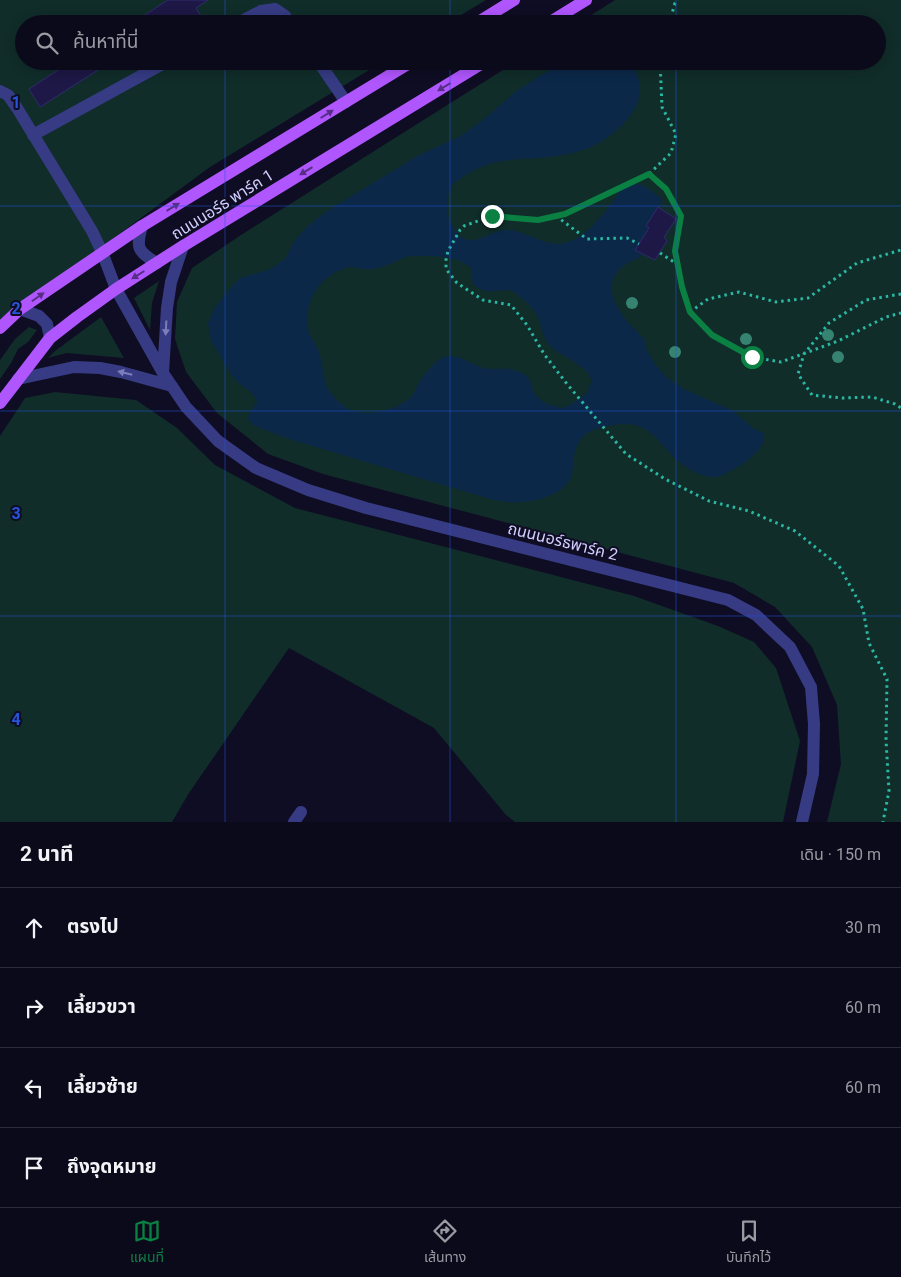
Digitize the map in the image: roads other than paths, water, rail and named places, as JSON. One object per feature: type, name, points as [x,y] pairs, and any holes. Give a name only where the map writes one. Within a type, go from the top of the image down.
[{"type":"main road","points":[[490,15],[514,0]]},
{"type":"main road","points":[[562,15],[586,0]]},
{"type":"main road","name":"ถนนนอร์ธ พาร์ค 1","points":[[0,328],[20,309],[142,226],[398,70]]},
{"type":"main road","name":"ถนนนอร์ธ พาร์ค 1","points":[[0,403],[50,338],[116,289],[471,70]]},
{"type":"street","points":[[253,15],[261,11],[275,9],[284,15]]},
{"type":"street","points":[[33,135],[152,70]]},
{"type":"street","points":[[324,70],[346,102]]},
{"type":"street","name":"ถนนนอร์ธพาร์ค 2","points":[[0,90],[8,95],[92,231],[116,289],[163,373],[186,406],[218,441],[256,468],[308,490],[366,508],[728,600],[756,616],[790,647],[811,687],[814,724],[813,774],[802,822]]},
{"type":"street","points":[[142,226],[138,239],[141,250],[145,257],[157,263]]},
{"type":"street","points":[[163,373],[167,308],[171,282],[183,246]]},
{"type":"street","points":[[20,309],[39,316],[47,324],[50,338]]},
{"type":"street","points":[[18,379],[74,366],[121,372],[172,386]]},
{"type":"water","points":[[551,70],[635,70],[640,87],[639,99],[629,117],[611,135],[591,147],[555,156],[495,162],[477,169],[456,181],[449,192],[447,205],[448,216],[454,229],[462,238],[468,240],[479,239],[501,230],[506,230],[550,243],[564,243],[571,241],[591,228],[625,187],[639,184],[661,198],[661,204],[646,226],[649,228],[636,250],[643,254],[620,268],[613,278],[611,290],[616,305],[625,319],[644,339],[647,350],[655,364],[666,377],[684,389],[731,410],[753,428],[763,433],[762,445],[758,450],[734,469],[717,477],[698,474],[675,458],[648,431],[636,425],[619,424],[589,432],[580,440],[577,445],[570,479],[559,490],[543,498],[525,502],[507,502],[494,500],[289,439],[253,425],[248,419],[257,401],[249,390],[233,377],[211,341],[208,323],[214,309],[232,286],[240,278],[271,269],[285,259],[295,240],[309,225],[327,211],[419,155],[461,136],[515,92]],"holes":[[[408,256],[449,258],[460,261],[471,268],[473,284],[480,289],[488,291],[510,290],[533,309],[544,336],[551,347],[581,366],[590,375],[590,386],[585,394],[564,408],[555,406],[538,398],[528,377],[519,371],[483,368],[460,357],[446,356],[429,369],[408,400],[392,408],[383,411],[357,412],[350,410],[335,398],[328,389],[318,350],[310,336],[307,322],[311,301],[318,287],[335,272],[346,268],[372,269]]]}]
